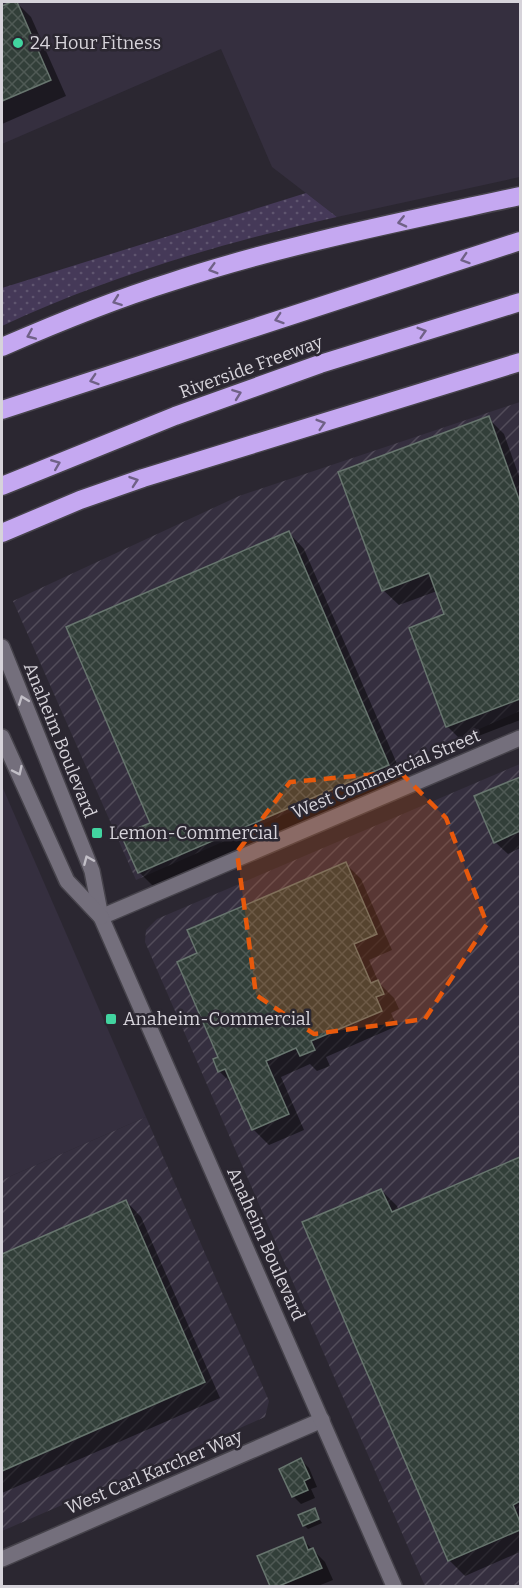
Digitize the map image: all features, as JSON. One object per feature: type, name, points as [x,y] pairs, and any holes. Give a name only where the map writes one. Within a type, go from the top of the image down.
[{"type":"highway","points":[[2,347],[116,301],[215,268],[520,196]]},
{"type":"highway","name":"Riverside Freeway","points":[[2,410],[520,241]]},
{"type":"highway","name":"Riverside Freeway","points":[[2,486],[176,416],[320,364],[520,302]]},
{"type":"highway","points":[[2,532],[80,500],[143,478],[520,362]]},
{"type":"street","name":"Anaheim Boulevard","points":[[2,647],[92,871],[101,917],[394,1587]]},
{"type":"street","name":"Anaheim Boulevard","points":[[2,737],[67,881],[101,917]]},
{"type":"street","name":"West Commercial Street","points":[[101,917],[520,738]]},
{"type":"street","name":"West Carl Karcher Way","points":[[2,1559],[322,1420]]},
{"type":"highlighted area","points":[[400,772],[446,818],[487,924],[425,1019],[314,1034],[256,995],[237,852],[290,782]]},
{"type":"shaded area","points":[[2,2],[520,2],[520,177],[337,217],[272,167],[221,49],[2,144]]},
{"type":"shaded area","points":[[306,193],[337,217],[166,262],[42,308],[2,326],[2,288]]},
{"type":"shaded area","points":[[520,402],[520,711],[136,880],[13,601],[239,496]]},
{"type":"shaded area","points":[[520,764],[520,1586],[425,1586],[145,942],[146,930],[157,919]]},
{"type":"shaded area","points":[[2,786],[146,1117],[2,1180]]},
{"type":"shaded area","points":[[146,1117],[269,1401],[265,1417],[2,1531],[2,1180]]},
{"type":"building","name":"24 Hour Fitness","points":[[17,2],[51,80],[2,101],[2,6]]},
{"type":"building","points":[[489,416],[520,502],[520,699],[446,727],[409,628],[444,614],[429,573],[382,591],[338,472]]},
{"type":"building","points":[[289,531],[389,765],[138,873],[121,835],[150,823],[66,627]]},
{"type":"building","points":[[520,777],[520,831],[494,843],[474,796]]},
{"type":"building","points":[[346,862],[377,934],[354,944],[371,983],[378,980],[384,994],[376,997],[382,1011],[311,1041],[315,1050],[300,1056],[296,1048],[266,1061],[289,1114],[252,1130],[225,1069],[218,1072],[213,1059],[218,1057],[177,962],[197,953],[187,930]]},
{"type":"building","points":[[520,1157],[520,1501],[513,1505],[520,1522],[520,1530],[448,1561],[302,1222],[381,1189],[392,1212]]},
{"type":"building","points":[[126,1200],[205,1382],[2,1471],[2,1254]]},
{"type":"building","points":[[301,1458],[310,1478],[304,1481],[308,1490],[292,1497],[279,1469]]},
{"type":"building","points":[[315,1508],[319,1519],[303,1526],[298,1515]]},
{"type":"building","points":[[303,1537],[308,1550],[313,1548],[322,1568],[279,1586],[270,1586],[257,1556]]},
{"type":"place","name":"24 Hour Fitness","points":[[18,43]]},
{"type":"place","name":"Lemon-Commercial","points":[[97,833]]},
{"type":"place","name":"Anaheim-Commercial","points":[[111,1019]]}]
